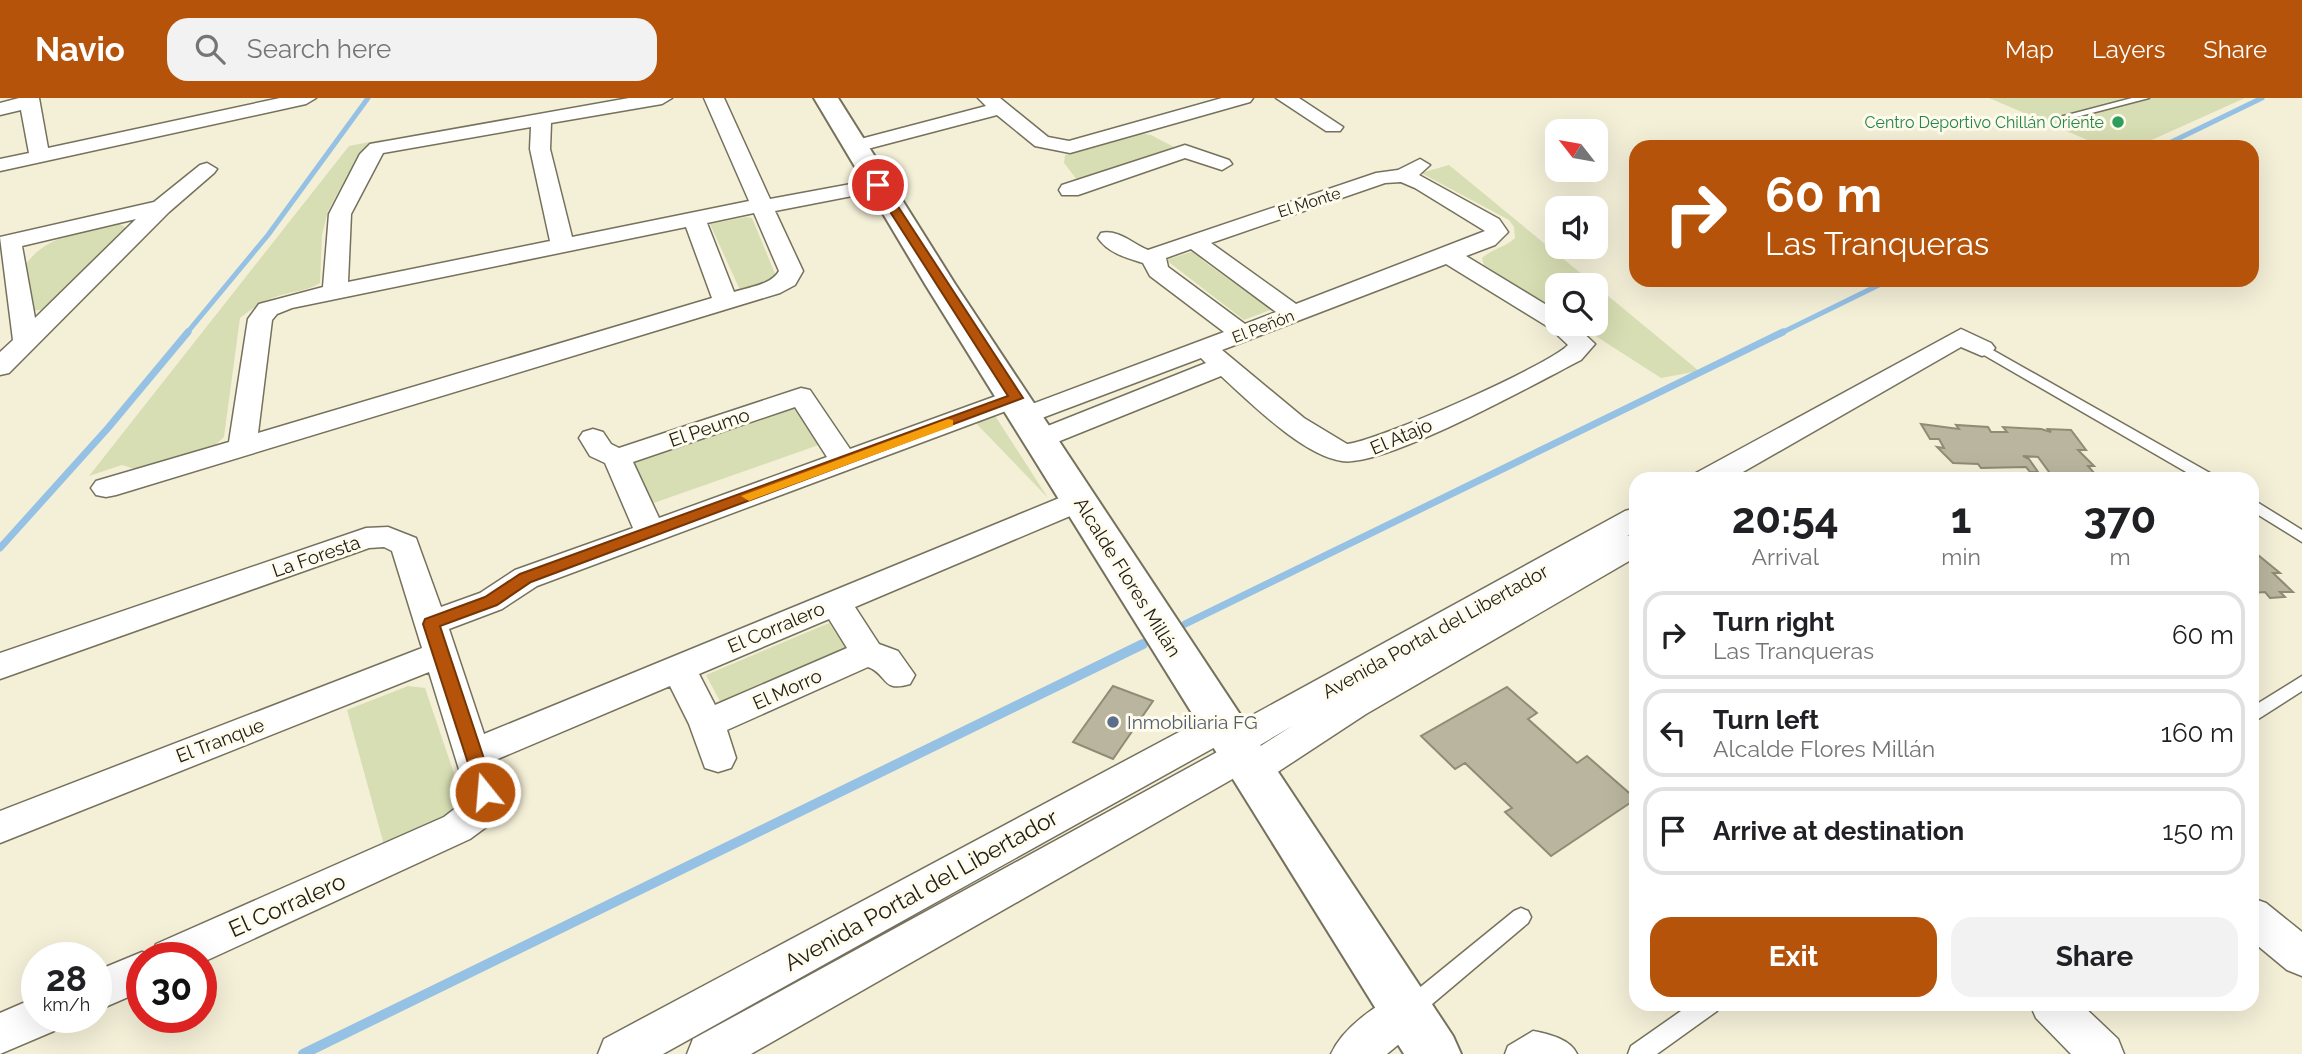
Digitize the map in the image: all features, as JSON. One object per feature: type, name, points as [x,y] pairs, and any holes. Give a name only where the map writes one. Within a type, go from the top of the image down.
[{"type":"street","points":[[0,165],[37,149],[187,107],[237,98]]},
{"type":"street","points":[[0,150],[37,149],[306,98]]},
{"type":"street","points":[[335,292],[340,214],[370,154],[377,148],[662,98]]},
{"type":"street","points":[[106,488],[726,302],[787,281],[791,271],[714,98]]},
{"type":"street","name":"Alcalde Flores Millán","points":[[826,98],[1079,501],[1434,1054]]},
{"type":"street","points":[[1059,169],[1070,147],[1243,98]]},
{"type":"street","points":[[1286,98],[1333,127]]},
{"type":"street","points":[[0,109],[29,100],[37,149]]},
{"type":"street","points":[[242,447],[260,319],[268,309],[285,302],[694,219],[760,202],[992,102],[1042,142],[1059,169],[1090,207]]},
{"type":"street","points":[[542,117],[540,149],[563,246]]},
{"type":"street","points":[[1149,124],[1186,148],[1185,151]]},
{"type":"street","points":[[1059,169],[1185,151],[1222,164]]},
{"type":"street","name":"El Monte","points":[[1153,259],[1158,253],[1193,240],[1383,177],[1403,176],[1423,163]]},
{"type":"street","points":[[0,367],[161,206],[207,169]]},
{"type":"street","name":"El Peñón","points":[[650,532],[844,461],[1027,418],[1214,357],[1243,334],[1487,240],[1497,232],[1491,223],[1423,183],[1403,176]]},
{"type":"street","points":[[26,341],[5,243],[161,206]]},
{"type":"street","points":[[694,219],[726,302]]},
{"type":"street","points":[[1109,238],[1124,249],[1153,259],[1158,271],[1243,334]]},
{"type":"street","points":[[1193,240],[1294,314]]},
{"type":"street","name":"El Atajo","points":[[1448,255],[1545,315]]},
{"type":"street","name":"El Atajo","points":[[1214,357],[1317,441],[1346,454],[1365,452],[1572,355],[1582,344],[1573,336]]},
{"type":"street","points":[[1722,472],[1972,343]]},
{"type":"street","points":[[1763,472],[1972,343]]},
{"type":"street","name":"El Peumo","points":[[617,458],[796,385],[844,461]]},
{"type":"street","points":[[593,438],[600,450],[617,458],[650,532]]},
{"type":"street","name":"El Corralero","points":[[474,754],[1079,501]]},
{"type":"street","name":"Avenida Portal del Libertador","points":[[709,1054],[1629,522]]},
{"type":"street","name":"El Tranque","points":[[0,827],[436,639],[526,578],[650,532]]},
{"type":"street","name":"La Foresta","points":[[0,666],[366,538],[388,537],[405,545],[474,754],[485,792],[476,814]]},
{"type":"street","name":"Avenida Portal del Libertador","points":[[620,1054],[1237,749],[1354,705],[1629,548]]},
{"type":"street","points":[[835,603],[867,653],[886,660],[898,676]]},
{"type":"street","name":"El Morro","points":[[708,724],[867,653]]},
{"type":"street","points":[[679,668],[708,724],[718,758]]},
{"type":"street","name":"El Corralero","points":[[204,942],[457,828],[476,814]]},
{"type":"street","points":[[2259,922],[2302,957]]},
{"type":"street","points":[[1353,1054],[1407,1011]]},
{"type":"street","points":[[2058,1011],[2102,1054]]},
{"type":"street","points":[[0,1034],[21,1025]]},
{"type":"lane","points":[[2061,118],[2144,98]]},
{"type":"lane","points":[[1972,343],[2198,472]]},
{"type":"lane","points":[[2259,509],[2302,537]]},
{"type":"lane","points":[[2259,711],[2302,681]]},
{"type":"lane","points":[[1407,1011],[1521,917]]},
{"type":"lane","points":[[1639,1054],[1699,1011]]},
{"type":"lane","points":[[1516,1054],[1533,1042],[1547,1044],[1566,1054]]},
{"type":"green space","name":"Centro Deportivo Chillán Oriente","points":[[1989,98],[2245,98],[2152,140],[2088,140]]},
{"type":"green space","points":[[1139,133],[1151,135],[1176,148],[1169,153],[1078,181],[1064,163],[1065,155]]},
{"type":"green space","points":[[385,139],[359,153],[328,211],[322,235],[320,283],[270,299],[240,318],[224,437],[214,446],[138,470],[122,465],[89,476],[349,146]]},
{"type":"green space","points":[[1449,165],[1545,244],[1545,259],[1563,259],[1580,273],[1545,273],[1545,304],[1484,265],[1482,258],[1515,238],[1514,227],[1509,220],[1421,173]]},
{"type":"green space","points":[[752,218],[776,276],[769,282],[740,290],[710,224]]},
{"type":"green space","points":[[120,224],[128,229],[48,309],[31,311],[26,264],[35,254],[56,240]]},
{"type":"green space","points":[[1197,250],[1205,256],[1202,260],[1252,296],[1257,295],[1275,308],[1244,320],[1166,260]]},
{"type":"green space","points":[[1608,296],[1699,371],[1661,378],[1596,336],[1608,336]]},
{"type":"green space","points":[[797,401],[827,442],[648,505],[624,460]]},
{"type":"green space","points":[[992,411],[1048,498],[972,419]]},
{"type":"green space","points":[[829,623],[848,652],[723,707],[706,675]]},
{"type":"green space","points":[[408,686],[425,688],[463,800],[448,817],[384,845],[347,710]]},
{"type":"building","points":[[1921,424],[1959,429],[1956,425],[1988,427],[1991,432],[2007,432],[2003,427],[2051,432],[2048,429],[2071,430],[2086,450],[2078,450],[2094,466],[2088,466],[2093,472],[2049,472],[2038,457],[2023,456],[2029,459],[2038,472],[2030,472],[2026,467],[1981,468],[1978,464],[1953,463],[1937,447],[1944,448],[1939,439],[1930,439]]},
{"type":"building","points":[[2259,556],[2280,573],[2273,573],[2293,592],[2280,592],[2285,597],[2270,598],[2265,592],[2259,592]]},
{"type":"building","name":"Inmobiliaria FG","points":[[1113,686],[1153,701],[1113,759],[1073,742]]},
{"type":"building","points":[[1507,687],[1537,713],[1528,719],[1577,763],[1587,756],[1629,793],[1629,804],[1551,856],[1505,812],[1512,808],[1465,763],[1455,769],[1421,736]]},
{"type":"waterway","points":[[186,334],[268,235],[368,98]]},
{"type":"waterway","points":[[2175,140],[2262,98]]},
{"type":"waterway","points":[[1779,334],[1875,287]]},
{"type":"waterway","points":[[0,548],[108,428],[188,332]]},
{"type":"waterway","points":[[1185,624],[1783,332]]},
{"type":"waterway","points":[[303,1054],[1143,644]]},
{"type":"slow traffic","points":[[749,496],[948,423]]},
{"type":"place","name":"Centro Deportivo Chillán Oriente","points":[[2118,122]]},
{"type":"place","name":"Inmobiliaria FG","points":[[1113,722]]},
{"type":"route","points":[[485,792],[431,624],[491,601],[526,578],[1016,398],[878,185]]}]
